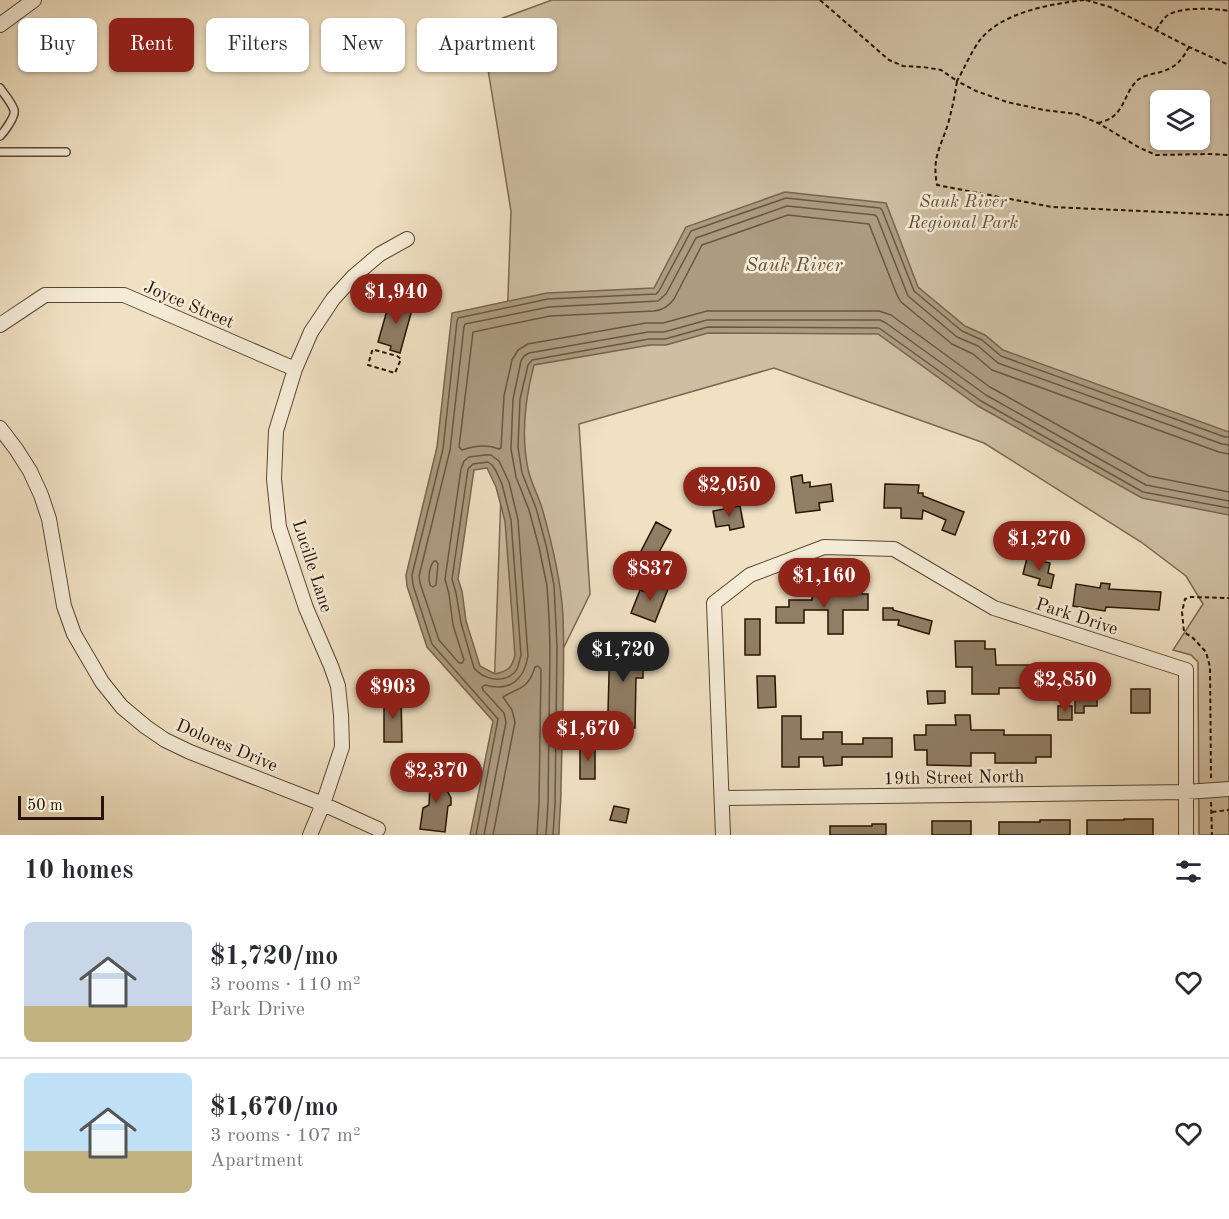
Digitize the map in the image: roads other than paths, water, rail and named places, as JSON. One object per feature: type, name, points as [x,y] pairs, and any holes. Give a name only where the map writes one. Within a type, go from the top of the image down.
[{"type":"street","points":[[0,25],[34,0]]},
{"type":"street","name":"Lucille Lane","points":[[310,835],[342,747],[338,686],[332,666],[306,609],[279,527],[274,479],[276,431],[295,369],[311,332],[333,299],[354,276],[380,254],[407,239]]},
{"type":"street","name":"Joyce Street","points":[[0,325],[45,295],[124,295],[295,369]]},
{"type":"street","name":"Dolores Drive","points":[[0,428],[30,471],[41,495],[49,519],[64,606],[74,634],[88,661],[122,707],[165,740],[190,753],[323,804],[378,829]]},
{"type":"street","name":"Park Drive","points":[[723,835],[714,603],[750,576],[824,547],[894,549],[994,608],[1186,670],[1186,792]]},
{"type":"street","name":"19th Street North","points":[[723,798],[1186,792],[1229,789]]},
{"type":"street","points":[[1186,792],[1186,835]]},
{"type":"lane","points":[[0,88],[14,110],[14,114],[0,136]]},
{"type":"lane","points":[[0,152],[66,152]]},
{"type":"water","name":"Sauk River","points":[[785,192],[886,203],[918,287],[965,326],[985,335],[1003,350],[1229,432],[1229,515],[1142,498],[978,406],[878,334],[708,333],[666,345],[650,345],[534,365],[525,417],[526,456],[529,474],[542,508],[553,548],[563,616],[559,835],[470,835],[493,721],[427,647],[407,586],[406,575],[437,447],[452,313],[547,293],[654,288],[686,227]],"holes":[[[487,468],[496,487],[505,521],[515,655],[509,668],[495,674],[480,666],[466,621],[458,579],[474,470]]]},
{"type":"park label","name":"Sauk River Regional Park","points":[[963,211]]}]
